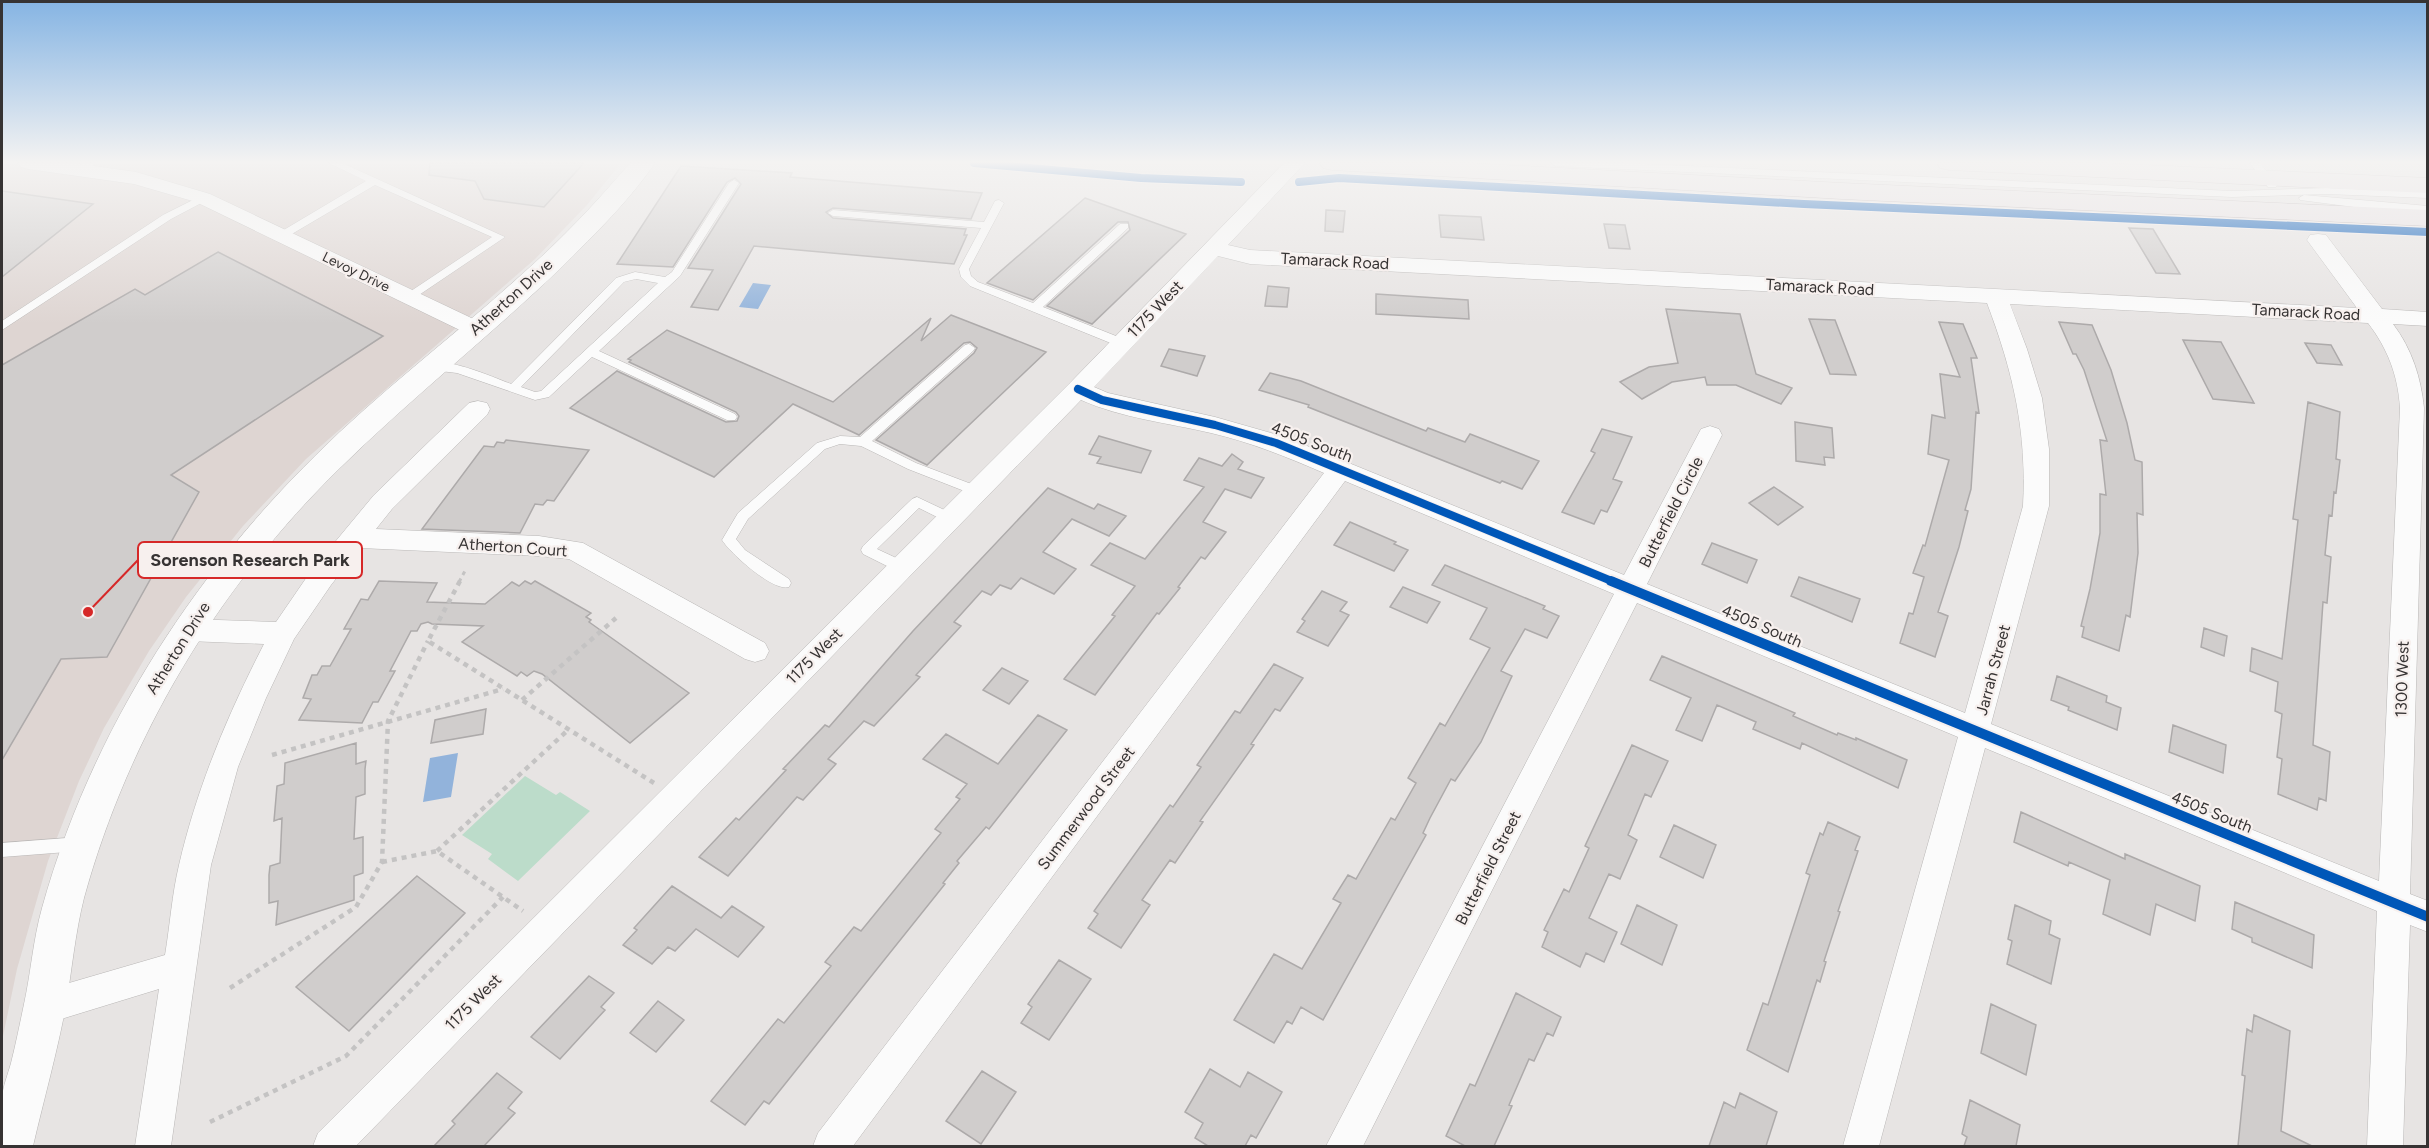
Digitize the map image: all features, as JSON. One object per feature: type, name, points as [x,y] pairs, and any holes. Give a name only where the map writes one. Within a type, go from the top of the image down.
[{"type":"street","name":"Levoy Drive","points":[[241,217],[476,329]]},
{"type":"street","name":"Atherton Drive","points":[[10,1146],[45,1007],[58,927],[82,844],[108,777],[151,688],[219,584],[288,501],[336,453],[476,329],[596,217]]},
{"type":"street","name":"1175 West","points":[[331,1146],[977,491],[1244,217]]},
{"type":"street","name":"1300 West","points":[[2318,240],[2393,340],[2410,383],[2412,408],[2385,1146]]},
{"type":"street","name":"Tamarack Road","points":[[1214,248],[1251,257],[2427,319]]},
{"type":"street","name":"Jarrah Street","points":[[1861,1146],[2030,534],[2038,479],[2036,425],[2027,381],[1996,296]]},
{"type":"street","name":"4505 South","points":[[1077,389],[1102,400],[1215,425],[1276,443],[1341,468],[2427,917]]},
{"type":"street","points":[[153,1146],[195,865],[223,767],[251,698],[283,633],[321,578],[353,538],[415,470],[478,410]]},
{"type":"street","name":"Butterfield Circle","points":[[1632,589],[1710,435]]},
{"type":"street","name":"Summerwood Street","points":[[831,1146],[1341,468]]},
{"type":"street","name":"Atherton Court","points":[[353,538],[538,546],[574,550],[755,651]]},
{"type":"street","name":"Butterfield Street","points":[[1344,1146],[1632,589]]},
{"type":"street","points":[[188,630],[283,633]]},
{"type":"street","points":[[45,1007],[178,967]]},
{"type":"lane","points":[[2,326],[168,217]]},
{"type":"lane","points":[[281,236],[314,217]]},
{"type":"lane","points":[[409,297],[500,237],[454,217]]},
{"type":"lane","points":[[432,366],[459,369],[535,396],[545,394],[676,274],[713,217]]},
{"type":"lane","points":[[879,217],[988,225]]},
{"type":"lane","points":[[992,217],[964,269],[966,277],[974,284],[1122,343]]},
{"type":"lane","points":[[1035,308],[1125,226]]},
{"type":"lane","points":[[513,389],[620,280],[635,275],[666,281]]},
{"type":"lane","points":[[863,442],[969,348]]},
{"type":"lane","points":[[591,352],[730,417]]},
{"type":"lane","points":[[784,583],[740,554],[729,540],[743,516],[821,446],[840,440],[863,442],[912,466],[977,491]]},
{"type":"lane","points":[[902,567],[868,550],[916,502],[950,518]]},
{"type":"lane","points":[[2,850],[82,844]]},
{"type":"path","points":[[230,988],[356,907],[382,862],[388,721],[466,569]]},
{"type":"path","points":[[522,700],[616,618]]},
{"type":"path","points":[[428,640],[655,784]]},
{"type":"path","points":[[272,755],[504,688]]},
{"type":"path","points":[[382,862],[437,851],[568,730]]},
{"type":"path","points":[[437,851],[526,913]]},
{"type":"path","points":[[210,1122],[346,1056],[503,897]]},
{"type":"shaded area","points":[[2,217],[576,217],[535,259],[306,459],[243,526],[186,597],[149,651],[104,728],[79,781],[48,861],[17,969],[2,1041]]},
{"type":"green space","points":[[525,776],[556,795],[560,792],[590,811],[518,881],[488,859],[492,854],[462,835]]},
{"type":"water","points":[[753,283],[771,285],[758,309],[739,307]]},
{"type":"water","points":[[458,753],[451,797],[423,802],[430,758]]},
{"type":"building","points":[[2,217],[77,217],[2,277]]},
{"type":"building","points":[[648,217],[705,217],[673,267],[617,264]]},
{"type":"building","points":[[720,217],[831,217],[966,229],[964,235],[967,235],[954,264],[754,246],[718,310],[691,307],[713,270],[688,268]]},
{"type":"building","points":[[941,217],[972,217],[971,219]]},
{"type":"building","points":[[1064,217],[1137,217],[1186,234],[1092,324],[1047,306],[1130,230],[1128,222],[1118,222],[1033,300],[987,283]]},
{"type":"building","points":[[1326,217],[1344,217],[1343,232],[1325,231]]},
{"type":"building","points":[[1439,217],[1481,217],[1484,240],[1441,237]]},
{"type":"building","points":[[1604,224],[1625,225],[1630,249],[1609,248]]},
{"type":"building","points":[[2129,228],[2153,229],[2180,274],[2156,273]]},
{"type":"building","points":[[218,252],[383,336],[171,475],[199,492],[107,657],[61,659],[2,760],[2,365],[135,289],[145,295]]},
{"type":"building","points":[[1268,286],[1289,288],[1287,307],[1265,306]]},
{"type":"building","points":[[1376,294],[1468,300],[1469,319],[1376,314]]},
{"type":"building","points":[[1666,309],[1740,314],[1756,374],[1792,388],[1781,404],[1736,385],[1707,385],[1705,377],[1672,382],[1642,399],[1620,382],[1649,367],[1678,363]]},
{"type":"building","points":[[951,315],[1046,352],[927,465],[876,440],[974,353],[977,348],[970,342],[964,343],[859,435],[793,404],[714,477],[570,408],[617,371],[726,422],[737,421],[739,416],[736,412],[629,362],[631,360],[628,359],[667,330],[833,402],[931,318],[921,341]]},
{"type":"building","points":[[1809,319],[1835,320],[1856,375],[1830,374]]},
{"type":"building","points":[[1939,322],[1963,324],[1977,358],[1971,358],[1979,413],[1976,412],[1971,489],[1965,510],[1968,511],[1938,612],[1948,616],[1935,657],[1900,643],[1909,613],[1913,614],[1924,577],[1913,573],[1923,545],[1925,546],[1949,460],[1928,454],[1932,415],[1945,418],[1940,374],[1960,377]]},
{"type":"building","points":[[2059,322],[2092,325],[2111,370],[2127,423],[2135,460],[2142,462],[2143,515],[2137,513],[2138,553],[2130,617],[2126,615],[2119,651],[2082,637],[2084,627],[2081,626],[2100,533],[2100,494],[2106,495],[2100,440],[2107,441],[2084,370],[2076,354],[2073,354]]},
{"type":"building","points":[[2183,340],[2221,342],[2254,403],[2213,399]]},
{"type":"building","points":[[2305,343],[2331,345],[2342,365],[2317,363]]},
{"type":"building","points":[[1169,349],[1205,356],[1197,376],[1161,366]]},
{"type":"building","points":[[1270,373],[1301,381],[1426,431],[1428,428],[1465,442],[1470,434],[1539,461],[1522,489],[1502,481],[1500,483],[1308,407],[1309,405],[1259,390]]},
{"type":"building","points":[[2308,402],[2340,412],[2336,459],[2340,460],[2332,516],[2329,515],[2325,555],[2331,557],[2327,603],[2323,602],[2313,745],[2330,752],[2326,801],[2319,798],[2317,810],[2278,794],[2282,759],[2277,757],[2282,714],[2275,711],[2278,682],[2250,671],[2252,648],[2282,659],[2298,520],[2293,519]]},
{"type":"building","points":[[1795,422],[1832,428],[1834,458],[1824,457],[1825,465],[1796,461]]},
{"type":"building","points":[[1602,429],[1632,437],[1613,479],[1622,482],[1607,512],[1601,510],[1594,524],[1562,512],[1595,453],[1591,451]]},
{"type":"building","points":[[1099,436],[1151,451],[1141,473],[1097,463],[1101,457],[1089,454]]},
{"type":"building","points":[[506,440],[589,450],[554,501],[547,500],[543,505],[535,504],[520,533],[422,529],[484,446],[494,447],[497,442],[504,443]]},
{"type":"building","points":[[1232,454],[1243,462],[1238,469],[1264,478],[1251,498],[1225,489],[1203,522],[1226,532],[1205,559],[1201,557],[1178,587],[1180,588],[1159,614],[1157,613],[1095,695],[1064,679],[1115,616],[1112,615],[1135,586],[1091,565],[1110,543],[1145,559],[1204,487],[1184,480],[1199,458],[1222,466]]},
{"type":"building","points":[[1774,487],[1803,507],[1778,525],[1749,503]]},
{"type":"building","points":[[1048,488],[1094,509],[1098,504],[1126,516],[1109,536],[1072,519],[1043,552],[1076,569],[1054,594],[1021,578],[1011,589],[1000,585],[991,595],[982,591],[954,622],[961,626],[916,675],[920,677],[874,726],[864,721],[828,759],[836,764],[803,800],[797,797],[728,876],[699,857],[736,818],[739,820],[825,725],[829,727],[913,631]]},
{"type":"building","points":[[1350,522],[1396,542],[1394,544],[1408,550],[1394,571],[1334,545]]},
{"type":"building","points":[[1712,543],[1757,560],[1747,583],[1702,564]]},
{"type":"building","points":[[1445,565],[1545,606],[1543,609],[1559,616],[1547,638],[1525,629],[1501,671],[1512,676],[1481,742],[1455,781],[1451,779],[1423,833],[1426,835],[1323,1020],[1301,1007],[1292,1024],[1287,1021],[1274,1043],[1234,1020],[1274,954],[1302,969],[1341,903],[1333,899],[1348,875],[1356,879],[1391,818],[1395,820],[1416,783],[1408,778],[1440,723],[1445,726],[1490,648],[1470,639],[1487,608],[1432,585]]},
{"type":"building","points":[[1799,577],[1860,599],[1852,622],[1791,596]]},
{"type":"building","points":[[379,581],[437,583],[427,602],[485,604],[512,582],[519,586],[525,581],[531,584],[535,581],[591,613],[586,617],[591,620],[589,622],[689,693],[630,743],[542,674],[534,671],[527,676],[521,672],[517,676],[462,642],[483,626],[428,622],[421,624],[417,631],[411,631],[390,671],[395,671],[378,702],[373,702],[362,723],[299,720],[311,699],[303,698],[312,675],[317,675],[322,666],[330,666],[351,629],[344,629],[361,599],[368,600]]},
{"type":"building","points":[[1403,587],[1440,602],[1427,623],[1390,607]]},
{"type":"building","points":[[1322,591],[1347,602],[1340,611],[1349,615],[1328,646],[1297,632],[1305,621],[1302,619]]},
{"type":"building","points":[[2204,628],[2227,636],[2224,656],[2201,647]]},
{"type":"building","points":[[1662,656],[1795,713],[1793,716],[1837,735],[1838,733],[1856,740],[1856,738],[1907,760],[1898,788],[1802,743],[1800,749],[1753,729],[1756,722],[1717,705],[1702,741],[1676,730],[1691,698],[1650,680]]},
{"type":"building","points":[[1274,664],[1303,678],[1280,711],[1275,709],[1251,744],[1254,745],[1200,821],[1203,822],[1175,863],[1170,860],[1142,900],[1150,905],[1121,948],[1088,928],[1098,914],[1094,911],[1170,805],[1173,807],[1201,767],[1197,765],[1235,711],[1240,713]]},
{"type":"building","points":[[1002,668],[1028,681],[1009,704],[983,690]]},
{"type":"building","points":[[2057,676],[2107,696],[2106,702],[2121,708],[2117,730],[2068,710],[2069,707],[2051,700]]},
{"type":"building","points":[[486,709],[483,734],[431,743],[435,720]]},
{"type":"building","points":[[1038,715],[1067,730],[989,829],[986,827],[957,861],[959,863],[943,883],[945,884],[769,1104],[764,1101],[745,1125],[711,1101],[778,1019],[784,1023],[831,966],[825,962],[854,927],[861,931],[941,833],[935,829],[960,799],[956,797],[967,784],[923,759],[946,734],[998,764]]},
{"type":"building","points":[[2173,725],[2226,745],[2223,773],[2169,752]]},
{"type":"building","points":[[356,743],[356,764],[366,761],[365,794],[356,797],[354,839],[363,837],[363,873],[354,876],[354,900],[276,925],[278,901],[269,903],[269,875],[270,866],[280,863],[282,818],[274,821],[277,786],[284,784],[285,763]]},
{"type":"building","points":[[1632,745],[1668,761],[1651,797],[1645,794],[1628,835],[1637,840],[1620,879],[1609,874],[1589,918],[1617,932],[1604,962],[1586,953],[1580,967],[1542,947],[1548,932],[1544,930],[1564,889],[1569,892],[1589,848],[1585,846]]},
{"type":"building","points":[[2021,812],[2125,859],[2125,854],[2200,886],[2195,921],[2156,904],[2150,935],[2103,914],[2110,880],[2069,862],[2068,866],[2014,842]]},
{"type":"building","points":[[1828,822],[1860,837],[1855,850],[1858,851],[1838,911],[1840,912],[1824,961],[1826,962],[1820,982],[1817,980],[1788,1072],[1747,1050],[1763,1003],[1768,1005],[1810,875],[1806,873],[1820,833],[1823,835]]},
{"type":"building","points":[[1674,825],[1716,845],[1703,878],[1660,857]]},
{"type":"building","points":[[417,876],[465,913],[349,1031],[296,987]]},
{"type":"building","points":[[672,886],[721,918],[732,906],[764,927],[738,957],[696,929],[675,951],[668,947],[652,964],[623,945],[637,930],[634,928]]},
{"type":"building","points":[[2235,902],[2314,935],[2312,968],[2252,942],[2252,938],[2232,929]]},
{"type":"building","points":[[1637,905],[1677,925],[1662,965],[1621,944]]},
{"type":"building","points":[[2015,905],[2051,921],[2049,934],[2060,939],[2051,984],[2007,964],[2012,941],[2008,939]]},
{"type":"building","points":[[1059,960],[1091,979],[1049,1040],[1021,1023],[1032,1007],[1028,1004]]},
{"type":"building","points":[[589,976],[614,993],[601,1007],[605,1010],[560,1059],[531,1037]]},
{"type":"building","points":[[1516,993],[1561,1017],[1553,1036],[1547,1033],[1534,1061],[1529,1059],[1494,1146],[1465,1146],[1446,1136],[1470,1084],[1475,1086]]},
{"type":"building","points":[[658,1001],[684,1020],[656,1052],[630,1033]]},
{"type":"building","points":[[1991,1004],[2036,1025],[2026,1075],[1981,1053]]},
{"type":"building","points":[[2254,1015],[2290,1031],[2281,1131],[2312,1146],[2238,1146],[2247,1029],[2252,1032]]},
{"type":"building","points":[[1210,1069],[1240,1087],[1248,1072],[1282,1092],[1256,1138],[1251,1135],[1245,1146],[1208,1146],[1195,1138],[1203,1123],[1185,1112]]},
{"type":"building","points":[[982,1071],[1016,1092],[981,1144],[946,1121]]},
{"type":"building","points":[[497,1073],[522,1092],[508,1108],[515,1113],[484,1146],[434,1146],[455,1124],[452,1121]]},
{"type":"building","points":[[1740,1093],[1777,1112],[1766,1146],[1709,1146],[1724,1102],[1735,1108]]},
{"type":"building","points":[[1970,1100],[2020,1125],[2016,1146],[1964,1146],[1967,1137],[1962,1134]]},
{"type":"cycle path","points":[[2084,217],[2428,232]]},
{"type":"cycle path","points":[[1078,389],[1102,400],[1215,425],[1276,443],[2428,917]]},
{"type":"place","name":"Sorenson Research Park","points":[[88,612]]}]
